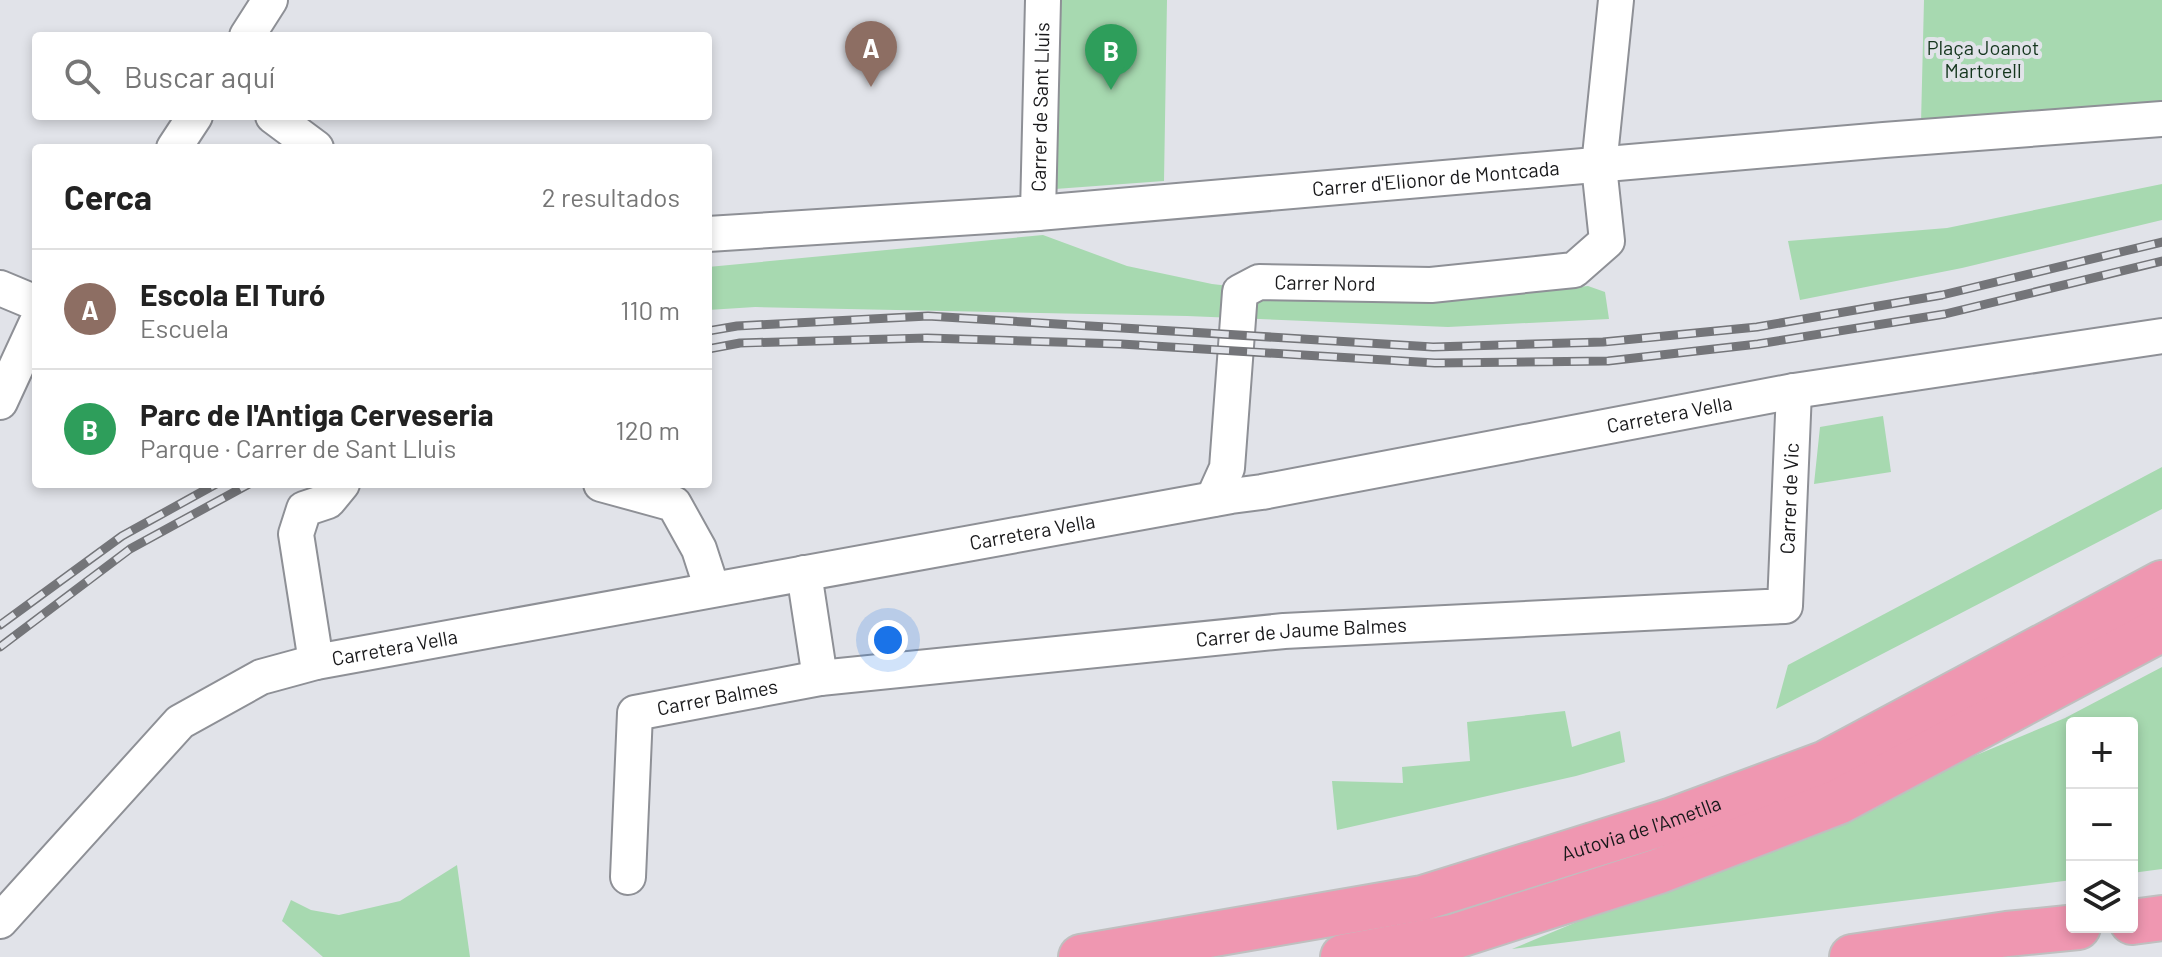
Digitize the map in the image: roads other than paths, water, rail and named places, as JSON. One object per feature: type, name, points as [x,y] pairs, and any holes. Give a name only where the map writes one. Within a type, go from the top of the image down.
[{"type":"highway","name":"Autovia de l'Ametlla","points":[[1081,957],[1423,898],[1670,821],[1826,763],[2162,583]]},
{"type":"highway","name":"Autovia de l'Ametlla","points":[[1343,957],[1453,937],[1659,871],[1838,802],[2162,629]]},
{"type":"highway","points":[[2138,921],[2162,918]]},
{"type":"highway","points":[[1852,957],[2066,928]]},
{"type":"street","points":[[250,32],[270,0]]},
{"type":"street","name":"Carrer de Sant Lluis","points":[[1038,213],[1043,0]]},
{"type":"street","points":[[1599,166],[1616,0]]},
{"type":"street","name":"Carrer d'Elionor de Montcada","points":[[712,234],[1038,213],[2162,119]]},
{"type":"street","points":[[177,144],[192,120]]},
{"type":"street","points":[[278,120],[311,144]]},
{"type":"street","name":"Carrer Nord","points":[[1213,499],[1227,468],[1240,292],[1259,282],[1431,285],[1574,270],[1607,241],[1599,166]]},
{"type":"street","points":[[0,288],[32,301]]},
{"type":"street","points":[[0,402],[32,333]]},
{"type":"street","name":"Carretera Vella","points":[[0,921],[180,722],[261,677],[316,662],[1262,492],[1794,391],[2162,336]]},
{"type":"street","name":"Carrer de Vic","points":[[1785,606],[1794,391]]},
{"type":"street","points":[[316,662],[296,534],[304,509],[328,501],[339,488]]},
{"type":"street","points":[[616,488],[674,504],[699,549],[712,589]]},
{"type":"street","points":[[804,573],[820,678]]},
{"type":"street","name":"Carrer de Jaume Balmes","points":[[820,678],[1284,631],[1785,606]]},
{"type":"street","name":"Carrer Balmes","points":[[628,877],[635,713],[820,678]]},
{"type":"railway","points":[[712,330],[737,326],[928,316],[1433,347],[1603,342],[1757,327],[1942,295],[2162,242]]},
{"type":"railway","points":[[712,348],[740,343],[927,338],[1121,344],[1435,363],[1608,361],[1758,344],[1945,314],[2162,261]]},
{"type":"railway","points":[[0,625],[122,536],[209,488]]},
{"type":"railway","points":[[0,647],[130,549],[242,488]]},
{"type":"place","name":"Escola El Turó","points":[[871,87]]},
{"type":"place","name":"Parc de l'Antiga Cerveseria","points":[[1111,90]]},
{"type":"park label","name":"Plaça Joanot Martorell","points":[[1983,60]]}]
